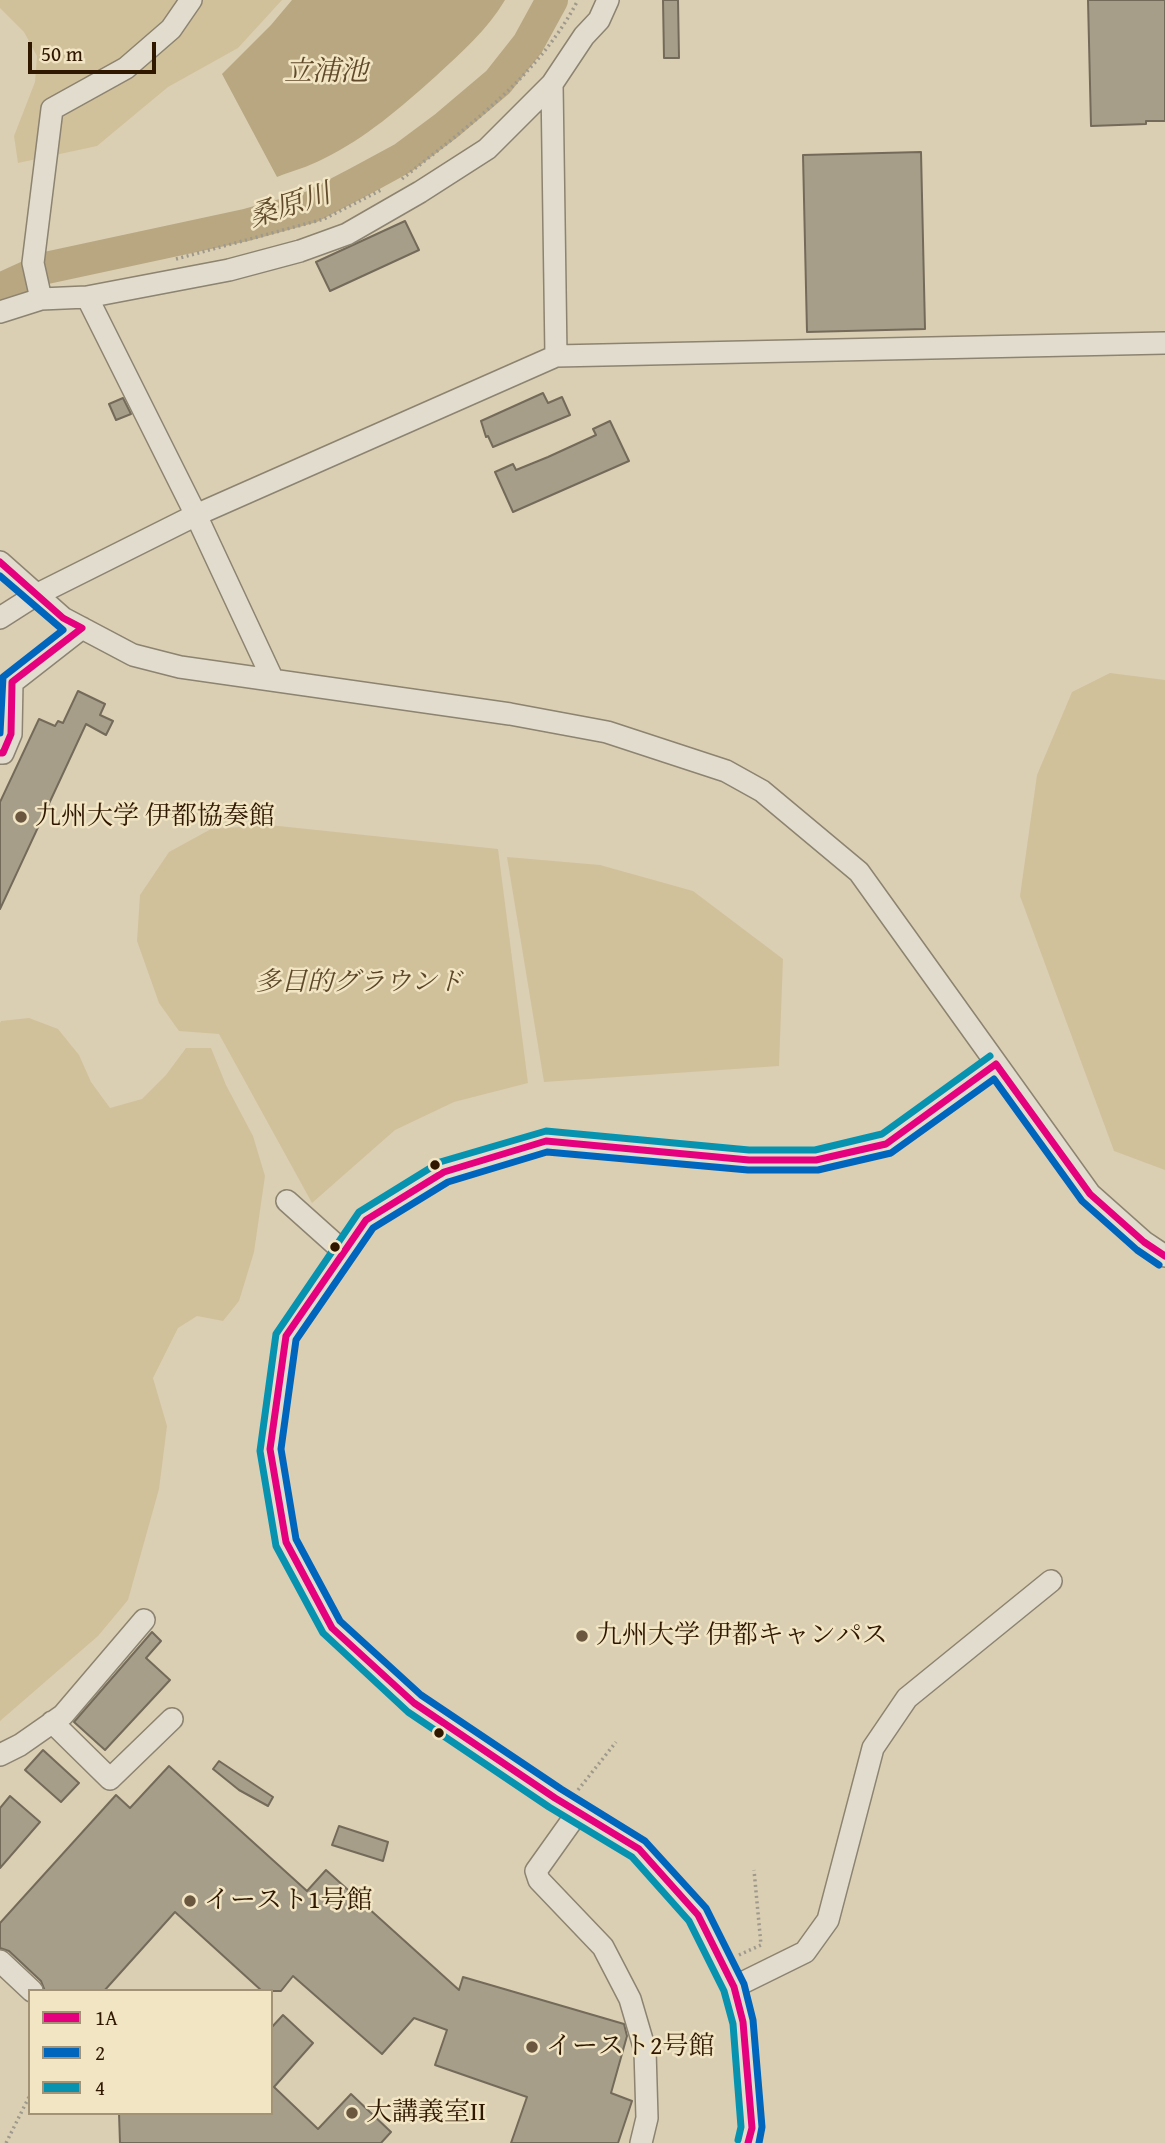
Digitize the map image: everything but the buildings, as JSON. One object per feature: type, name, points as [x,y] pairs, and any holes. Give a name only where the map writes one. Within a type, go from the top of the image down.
[{"type":"street","points":[[41,299],[33,263],[52,109],[126,68],[171,29],[191,0]]},
{"type":"street","points":[[0,312],[41,299],[87,296],[229,270],[300,251],[347,233],[420,192],[487,149],[552,84],[584,36],[599,20],[608,0]]},
{"type":"street","points":[[552,84],[556,356]]},
{"type":"street","points":[[87,296],[196,515],[273,680]]},
{"type":"street","points":[[0,618],[36,595],[196,515],[556,356],[1165,342]]},
{"type":"street","points":[[0,562],[62,618],[133,655],[180,667],[510,714],[607,732],[726,771],[762,791],[859,872],[1090,1194],[1144,1242],[1165,1256]]},
{"type":"street","points":[[0,753],[3,753],[11,734],[6,687],[82,628]]},
{"type":"street","points":[[748,2143],[752,2128],[743,2022],[734,1987],[698,1915],[639,1849],[442,1733],[414,1703],[332,1628],[286,1542],[270,1450],[286,1336],[366,1220],[444,1172],[546,1141],[749,1160],[816,1160],[886,1144],[996,1064]]},
{"type":"street","points":[[287,1200],[344,1252]]},
{"type":"street","points":[[734,1987],[806,1952],[828,1920],[873,1748],[907,1698],[1051,1581]]},
{"type":"street","points":[[0,1755],[20,1745],[63,1715],[144,1620]]},
{"type":"street","points":[[52,1722],[110,1779],[172,1719]]},
{"type":"street","points":[[573,1809],[536,1871],[539,1880],[603,1947],[630,1999],[645,2050],[647,2118],[640,2143]]},
{"type":"street","points":[[0,1961],[30,1989]]},
{"type":"path","points":[[398,182],[499,101],[548,48],[578,0]]},
{"type":"path","points":[[171,261],[324,219],[386,188]]},
{"type":"path","points":[[573,1809],[616,1742]]},
{"type":"path","points":[[721,1963],[761,1945],[754,1870]]},
{"type":"path","points":[[6,2143],[28,2099]]},
{"type":"green space","points":[[0,0],[282,0],[238,48],[168,87],[97,146],[18,163],[14,136],[35,82],[37,56],[24,32],[0,8]]},
{"type":"green space","points":[[1110,673],[1165,680],[1165,1170],[1114,1151],[1020,896],[1037,775],[1072,692]]},
{"type":"green space","name":"多目的グラウンド","points":[[269,825],[498,849],[528,1083],[454,1102],[395,1130],[312,1203],[219,1034],[179,1031],[159,1003],[137,941],[140,895],[169,852],[211,829]]},
{"type":"green space","points":[[507,857],[600,865],[693,891],[783,959],[779,1066],[544,1082]]},
{"type":"green space","points":[[29,1018],[58,1029],[79,1055],[91,1082],[110,1108],[142,1099],[166,1075],[186,1048],[211,1048],[226,1085],[253,1136],[265,1176],[254,1252],[239,1301],[223,1321],[197,1316],[178,1328],[153,1378],[167,1426],[159,1489],[128,1600],[98,1636],[0,1721],[0,1023]]},
{"type":"water","name":"立浦池","points":[[292,0],[505,0],[465,49],[382,122],[323,159],[277,177],[222,74]]},
{"type":"waterway","name":"桑原川","points":[[0,289],[46,268],[246,225],[311,207],[357,183],[403,158],[498,82],[528,44],[552,0]]},
{"type":"transit line","name":"1A","points":[[0,562],[63,618],[82,628],[12,682],[11,734],[3,753],[0,753]]},
{"type":"transit line","name":"2","points":[[0,576],[63,630],[3,677],[0,733]]},
{"type":"transit line","name":"4","points":[[738,2140],[741,2127],[733,2024],[724,1991],[689,1921],[632,1857],[549,1807],[408,1712],[323,1633],[276,1546],[260,1451],[276,1334],[359,1212],[440,1162],[546,1131],[749,1150],[815,1150],[882,1134],[990,1056]]},
{"type":"transit line","name":"1A","points":[[748,2143],[752,2128],[743,2022],[734,1987],[698,1915],[639,1849],[555,1798],[414,1703],[332,1628],[286,1542],[270,1449],[286,1336],[366,1220],[444,1172],[546,1141],[749,1160],[816,1160],[886,1144],[996,1064],[1090,1194],[1144,1242],[1165,1256]]},
{"type":"transit line","name":"2","points":[[759,2143],[762,2127],[753,2020],[744,1984],[706,1908],[645,1841],[561,1789],[421,1695],[340,1621],[296,1539],[281,1449],[296,1340],[373,1228],[448,1182],[547,1152],[748,1170],[818,1170],[891,1153],[994,1079],[1082,1201],[1137,1250],[1159,1265]]},
{"type":"place","name":"九州大学 伊都協奏館","points":[[21,817]]},
{"type":"place","name":"九州大学 伊都キャンパス","points":[[582,1636]]},
{"type":"place","name":"イースト1号館","points":[[190,1901]]},
{"type":"place","name":"イースト2号館","points":[[532,2047]]},
{"type":"place","name":"大講義室Ⅱ","points":[[352,2113]]}]
